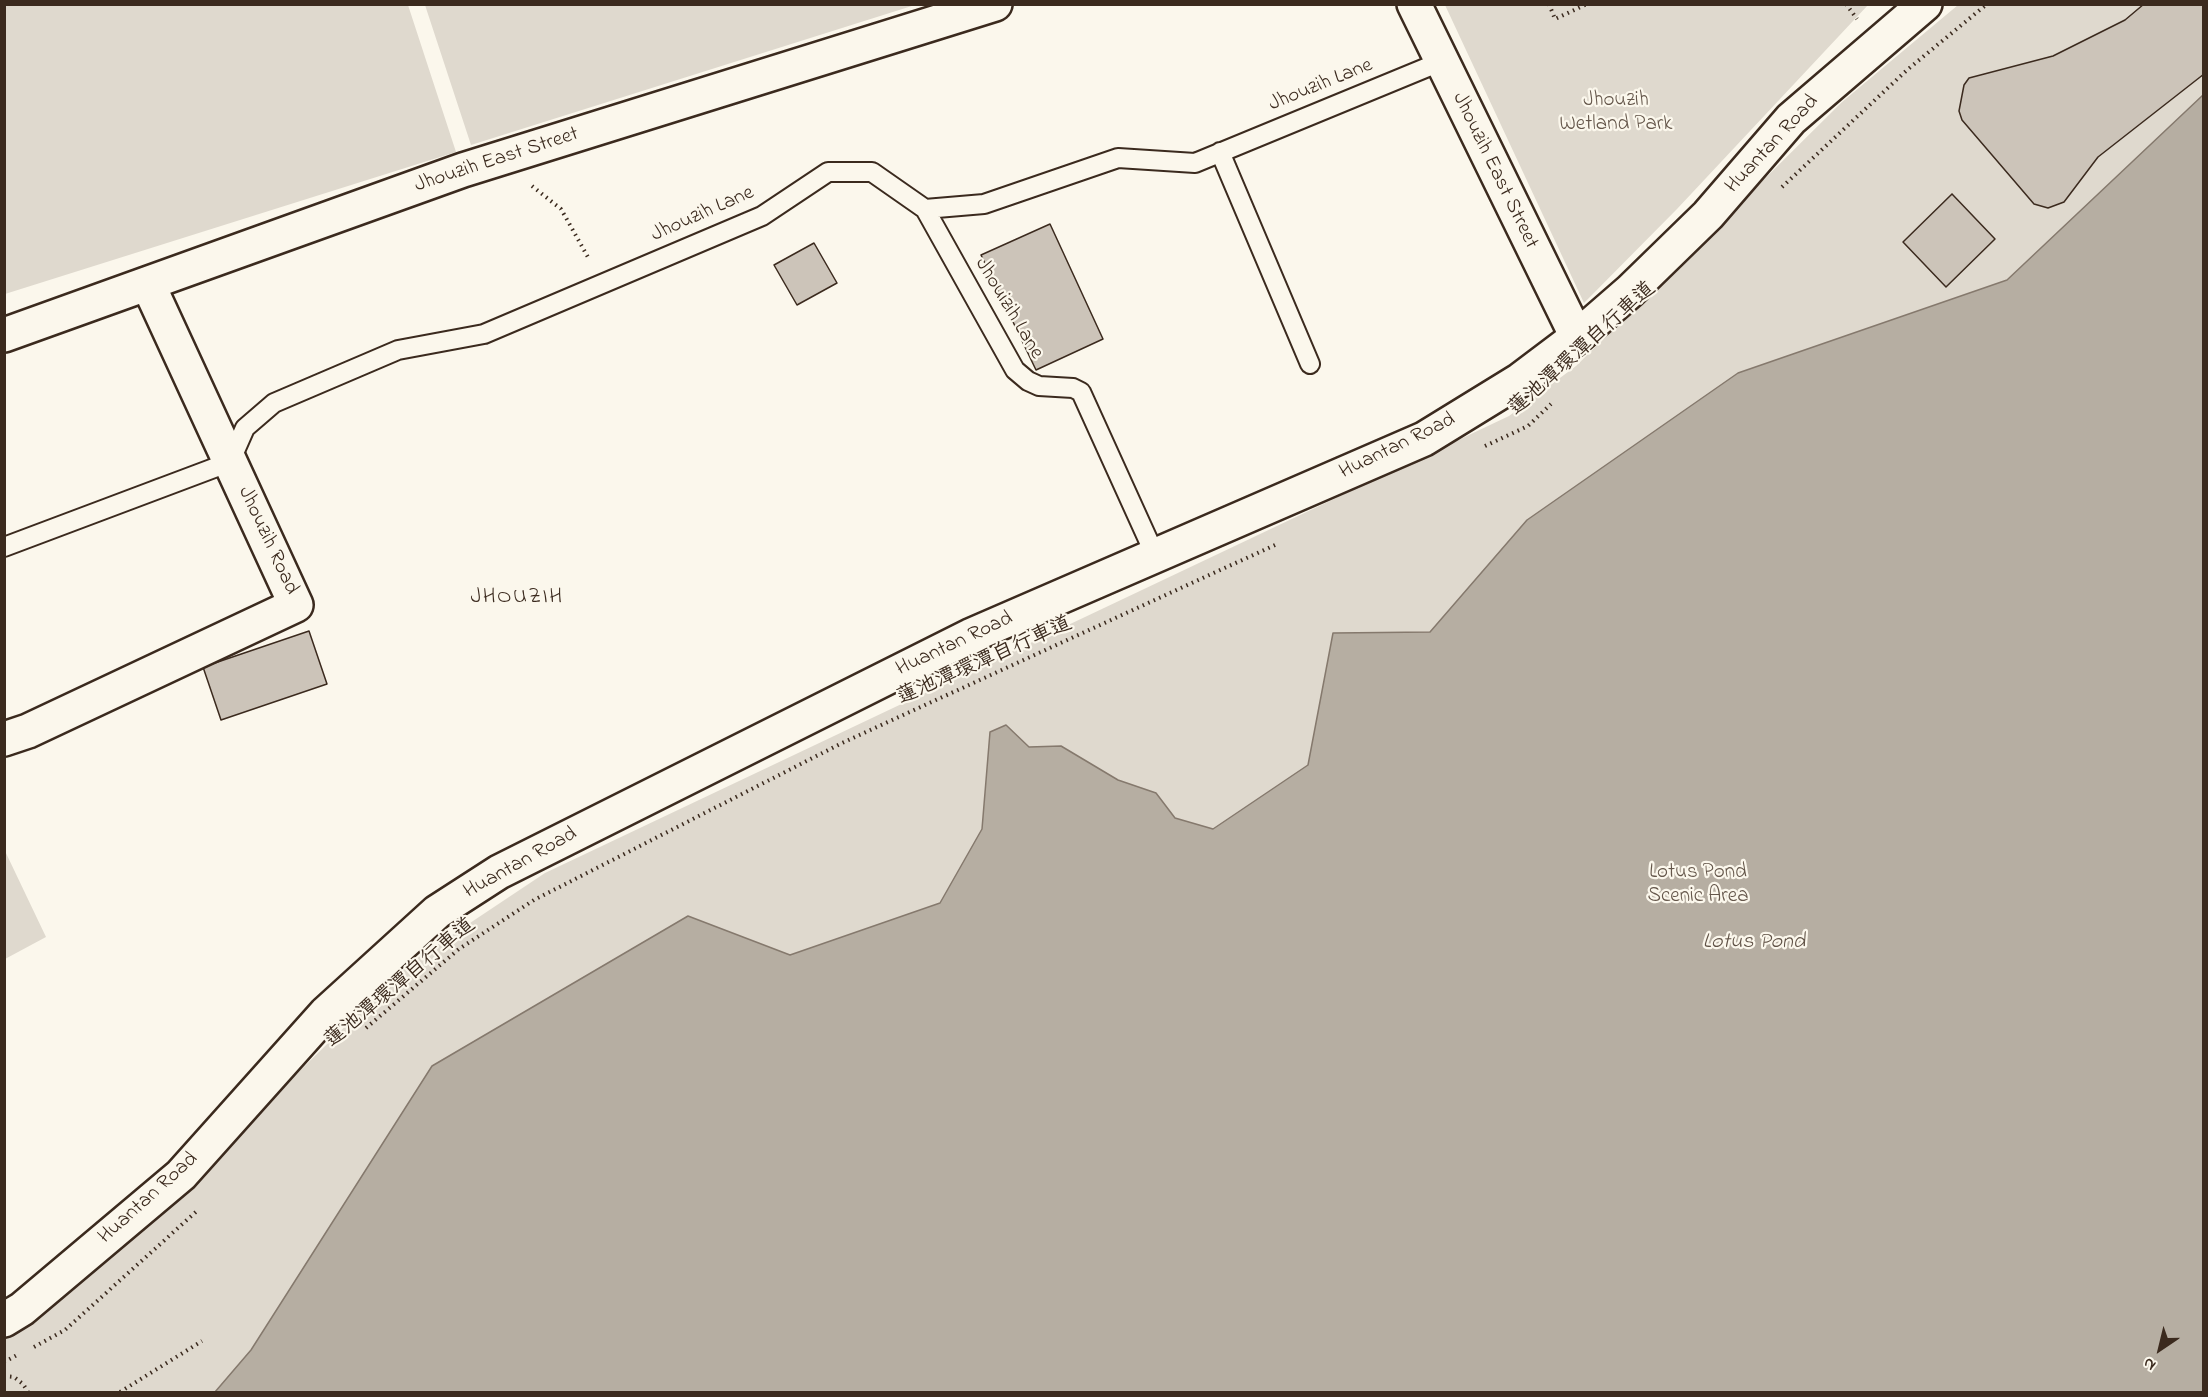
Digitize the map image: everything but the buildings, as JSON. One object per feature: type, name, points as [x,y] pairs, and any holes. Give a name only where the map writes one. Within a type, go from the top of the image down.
[{"type":"street","name":"Jhouzih East Street","points":[[4,335],[495,160],[994,4]]},
{"type":"street","name":"Jhouzih East Street","points":[[1414,4],[1440,62],[1577,338]]},
{"type":"street","name":"Huantan Road","points":[[4,1320],[22,1309],[181,1175],[326,1013],[437,912],[499,872],[970,636],[1424,439],[1520,380],[1577,338],[1630,291],[1708,215],[1791,119],[1925,4]]},
{"type":"street","name":"Jhouzih Road","points":[[4,739],[28,731],[296,605],[148,284]]},
{"type":"lane","name":"Jhouzih Lane","points":[[230,462],[245,428],[274,403],[398,350],[484,334],[762,216],[828,172],[872,172],[925,209],[984,204],[1119,158],[1195,163],[1440,62]]},
{"type":"lane","points":[[1220,152],[1310,364]]},
{"type":"lane","name":"Jhouizih Lane","points":[[925,209],[1015,370],[1028,381],[1039,386],[1073,388],[1084,396],[1155,555]]},
{"type":"lane","points":[[4,547],[230,462]]},
{"type":"path","points":[[1549,4],[1555,19],[1587,4]]},
{"type":"path","points":[[1778,191],[1907,70],[1987,4]]},
{"type":"path","points":[[495,160],[561,209],[603,283]]},
{"type":"path","name":"蓮池潭環潭自行車道","points":[[1475,451],[1528,426],[1554,402]]},
{"type":"path","name":"蓮池潭環潭自行車道","points":[[365,1029],[459,949],[534,900],[842,743],[1285,541]]},
{"type":"path","points":[[5,1364],[65,1330],[189,1220],[205,1203]]},
{"type":"path","points":[[120,1392],[202,1341]]},
{"type":"path","points":[[4,1376],[14,1377],[23,1384],[28,1392]]},
{"type":"green space","points":[[5,4],[408,5],[456,152],[5,294]]},
{"type":"green space","points":[[425,4],[915,5],[471,145]]},
{"type":"green space","name":"Jhouzih Wetland Park","points":[[1445,5],[1868,5],[1677,209],[1584,303]]},
{"type":"green space","name":"Lotus Pond","points":[[1958,5],[2203,5],[2203,1392],[5,1392],[5,1333],[156,1218],[276,1094],[410,963],[545,873],[1509,416],[1576,366],[1842,102]]},
{"type":"green space","points":[[5,851],[46,937],[4,959]]},
{"type":"water","name":"Lotus Pond","points":[[2203,95],[2203,1392],[215,1392],[251,1350],[432,1066],[688,916],[790,955],[940,903],[982,829],[990,732],[1006,725],[1029,747],[1061,746],[1118,780],[1156,793],[1175,818],[1213,829],[1308,765],[1333,633],[1430,632],[1527,520],[1738,373],[2007,280]]},
{"type":"district","name":"JHOUZIH","points":[[517,598]]},
{"type":"park label","name":"Lotus Pond Scenic Area","points":[[1698,886]]}]
